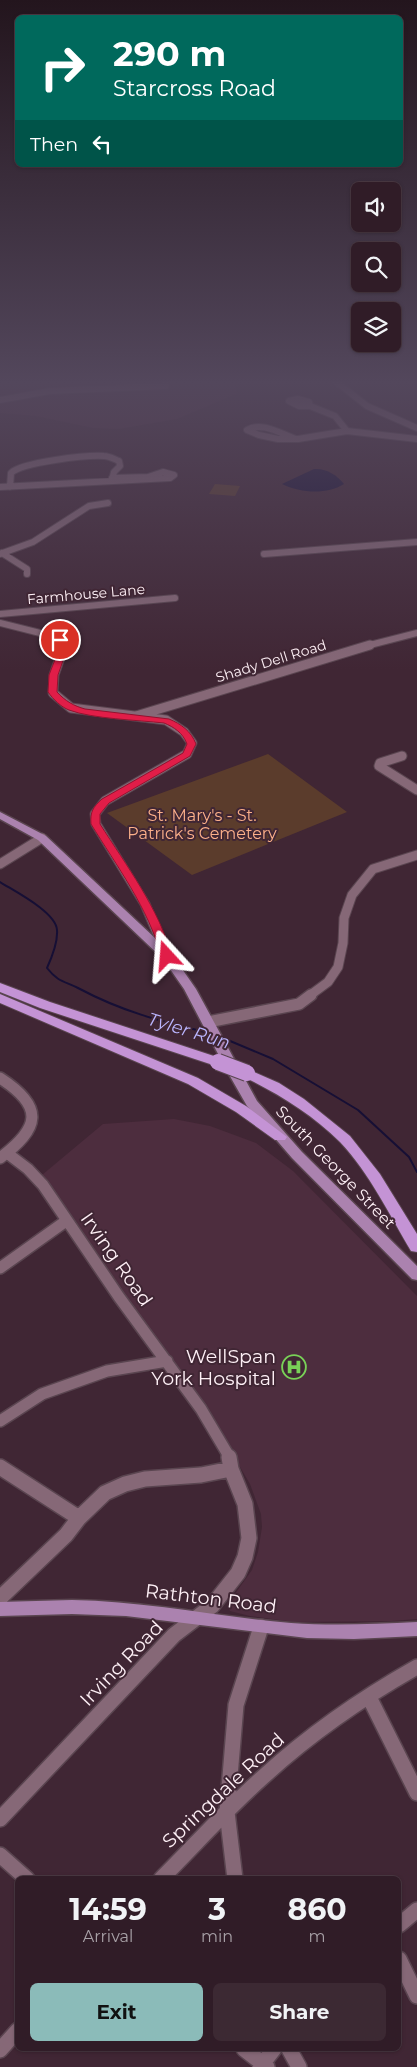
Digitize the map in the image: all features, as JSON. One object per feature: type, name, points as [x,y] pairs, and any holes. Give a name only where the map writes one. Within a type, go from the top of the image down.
[{"type":"highway","points":[[0,988],[218,1062],[247,1073],[292,1097],[327,1122],[346,1140],[360,1158],[417,1247]]},
{"type":"highway","points":[[0,998],[209,1088],[280,1137]]},
{"type":"main road","name":"South George Street","points":[[0,815],[42,838],[167,956],[183,977],[242,1088],[280,1137],[417,1275]]},
{"type":"main road","name":"Rathton Road","points":[[0,1609],[43,1606],[98,1607],[261,1627],[373,1632],[417,1629]]},
{"type":"street","points":[[10,487],[11,476]]},
{"type":"street","points":[[0,487],[150,476]]},
{"type":"street","points":[[112,479],[172,476]]},
{"type":"street","points":[[1,554],[33,542],[89,506],[108,503]]},
{"type":"street","points":[[264,554],[417,542]]},
{"type":"street","points":[[1,554],[26,569],[27,574]]},
{"type":"street","name":"Farmhouse Lane","points":[[0,614],[174,598]]},
{"type":"street","points":[[0,623],[56,637],[60,640],[62,652],[54,675],[52,692],[71,708],[166,720],[189,736],[192,744],[187,754],[105,801],[98,807],[95,814],[96,824],[140,898],[163,941],[167,956]]},
{"type":"street","name":"Shady Dell Road","points":[[133,717],[341,653],[417,633]]},
{"type":"street","points":[[402,756],[380,762],[378,766],[417,790]]},
{"type":"street","points":[[0,864],[42,838]]},
{"type":"street","points":[[213,1032],[299,1004],[328,982],[338,967],[343,944],[344,918],[352,895],[373,869],[417,854]]},
{"type":"street","points":[[3,1156],[27,1134],[32,1125],[32,1113],[26,1096],[5,1080]]},
{"type":"street","name":"Irving Road","points":[[0,1820],[174,1635],[212,1606],[238,1573],[245,1557],[249,1538],[244,1504],[231,1469],[231,1461],[220,1439],[167,1361],[66,1221],[43,1185],[28,1169],[3,1156]]},
{"type":"street","points":[[0,1268],[66,1221]]},
{"type":"street","points":[[0,1422],[42,1394],[107,1371],[167,1361]]},
{"type":"street","points":[[0,1467],[79,1518]]},
{"type":"street","points":[[0,1598],[66,1535],[79,1518],[105,1493],[124,1484],[145,1479],[201,1475],[231,1469]]},
{"type":"street","points":[[236,1876],[227,1812],[236,1705],[261,1627]]},
{"type":"street","name":"Springdale Road","points":[[163,1876],[264,1776],[312,1736],[368,1697],[417,1668]]},
{"type":"street","points":[[368,1697],[417,1793]]},
{"type":"street","points":[[0,1855],[24,1876]]},
{"type":"street","points":[[401,1923],[417,1910]]},
{"type":"street","points":[[401,1963],[417,1996]]},
{"type":"street","points":[[0,2050],[15,2033]]},
{"type":"street","points":[[246,2051],[263,2066],[273,2051]]},
{"type":"street","points":[[291,2051],[299,2067]]},
{"type":"shaded area","points":[[298,476],[336,476],[344,484],[329,490],[305,491],[282,484]]},
{"type":"shaded area","name":"WellSpan York Hospital","points":[[174,1119],[210,1126],[256,1143],[293,1171],[417,1296],[417,1619],[294,1622],[250,1616],[230,1611],[227,1605],[252,1570],[258,1552],[262,1527],[261,1514],[250,1484],[223,1438],[36,1180],[103,1124]]},
{"type":"green space","points":[[215,484],[240,486],[235,496],[209,494]]},
{"type":"green space","name":"St. Mary's - St. Patrick's Cemetery","points":[[268,754],[347,812],[192,875],[107,813]]},
{"type":"waterway","name":"Tyler Run","points":[[0,882],[42,909],[55,923],[57,939],[47,968],[58,979],[126,1010],[209,1033]]},
{"type":"waterway","name":"Tyler Run","points":[[223,1038],[273,1059],[358,1110],[409,1157],[417,1172]]},
{"type":"place","name":"WellSpan York Hospital","points":[[294,1367]]},
{"type":"route","points":[[60,640],[62,652],[54,675],[52,692],[58,698],[71,708],[85,712],[166,720],[189,736],[192,744],[187,754],[105,801],[98,807],[95,814],[96,824],[140,898],[163,941],[167,956]]}]
